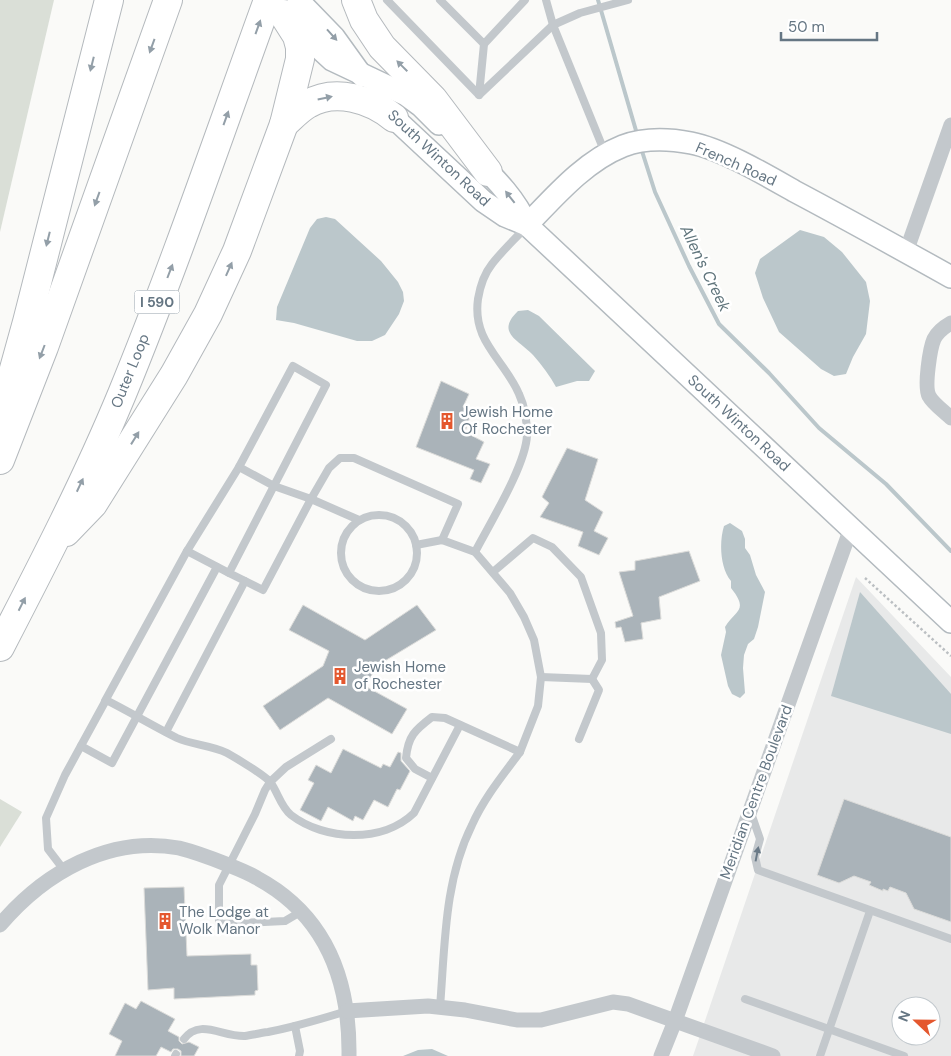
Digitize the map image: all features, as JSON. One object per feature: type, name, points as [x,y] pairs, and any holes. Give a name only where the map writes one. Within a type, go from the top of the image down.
[{"type":"highway","points":[[0,432],[9,387],[109,0]]},
{"type":"highway","points":[[0,460],[44,347],[168,0]]},
{"type":"highway","points":[[356,0],[364,20],[382,47],[433,99],[488,172]]},
{"type":"highway","points":[[52,545],[93,504],[192,345],[237,251],[284,124],[300,53],[299,41],[295,31],[279,3]]},
{"type":"highway","name":"Outer Loop","points":[[0,647],[52,545],[121,395],[186,230],[248,54],[279,3]]},
{"type":"highway","points":[[284,124],[310,103],[336,96],[365,101],[394,118]]},
{"type":"main road","name":"South Winton Road","points":[[279,3],[328,58],[412,99],[488,172],[516,204],[527,226]]},
{"type":"main road","name":"South Winton Road","points":[[362,75],[394,118],[483,201],[505,216],[527,226],[951,622]]},
{"type":"main road","name":"French Road","points":[[527,226],[567,185],[584,170],[610,152],[625,145],[644,142],[691,143],[710,149],[763,173],[951,276]]},
{"type":"street","points":[[906,252],[951,125]]},
{"type":"street","points":[[951,323],[942,328],[934,340],[930,352],[927,388],[928,396],[951,418]]},
{"type":"street","name":"Meridian Centre Boulevard","points":[[660,1056],[675,1022],[851,528]]},
{"type":"street","points":[[0,925],[29,894],[64,870],[84,860],[107,852],[139,846],[157,846],[179,848],[210,857],[256,877],[271,886],[302,911],[321,935],[336,966],[347,1011],[349,1056]]},
{"type":"street","points":[[347,1011],[428,1006],[465,1010],[517,1020],[541,1020],[614,1002],[628,1004],[773,1056]]},
{"type":"lane","points":[[387,0],[479,95]]},
{"type":"lane","points":[[440,0],[484,44]]},
{"type":"lane","points":[[479,95],[484,44],[525,0]]},
{"type":"lane","points":[[546,0],[553,25],[610,152]]},
{"type":"lane","points":[[479,95],[553,25],[580,13],[628,0]]},
{"type":"lane","points":[[475,552],[516,472],[527,436],[526,413],[519,393],[481,335],[477,320],[480,290],[491,265],[527,226]]},
{"type":"lane","points":[[64,870],[48,849],[46,818],[65,775],[187,552],[238,467],[293,366],[326,385],[230,573]]},
{"type":"lane","points":[[187,552],[263,590],[329,468],[340,458],[354,458],[458,504],[442,540]]},
{"type":"lane","points":[[238,467],[274,486],[311,499],[359,520]]},
{"type":"lane","points":[[382,514],[394,517],[408,529],[416,545],[417,558],[413,570],[405,580],[394,588],[382,591],[369,590],[358,585],[348,576],[342,565],[340,552],[343,539],[349,528],[359,520],[370,515],[382,514]]},
{"type":"lane","points":[[493,572],[533,538],[552,547],[581,576],[601,633],[602,660],[592,679]]},
{"type":"lane","points":[[416,545],[442,540],[475,552],[510,593],[524,617],[534,640],[541,677],[538,706],[520,752],[484,802],[458,856],[449,898],[440,1007]]},
{"type":"lane","points":[[81,746],[112,763],[217,567]]},
{"type":"lane","points":[[166,732],[246,581]]},
{"type":"lane","points":[[541,677],[592,679]]},
{"type":"lane","points":[[579,739],[599,690],[592,679]]},
{"type":"lane","points":[[106,701],[178,738],[226,752],[270,782],[290,815],[316,828],[335,834],[351,835],[377,832],[404,822],[414,813],[460,725]]},
{"type":"lane","points":[[432,778],[415,769],[406,758],[407,745],[414,731],[432,718],[444,718],[520,752]]},
{"type":"lane","points":[[302,911],[285,921],[219,924],[219,885],[270,782],[286,767],[331,739]]},
{"type":"lane","points":[[750,809],[760,839],[755,857],[758,870],[951,939]]},
{"type":"lane","points":[[820,1056],[870,911]]},
{"type":"lane","points":[[745,999],[904,1056]]},
{"type":"lane","points":[[184,1040],[189,1032],[201,1028],[230,1035],[245,1036],[295,1026],[347,1011]]},
{"type":"lane","points":[[295,1026],[300,1051],[299,1056]]},
{"type":"path","points":[[865,578],[951,656]]},
{"type":"shaded area","points":[[0,0],[54,0],[0,232]]},
{"type":"shaded area","points":[[326,217],[335,219],[381,261],[398,282],[403,292],[404,301],[399,314],[385,335],[372,341],[357,341],[294,323],[276,320],[277,307],[310,228],[317,219]]},
{"type":"shaded area","points":[[800,230],[824,237],[842,252],[866,282],[870,301],[866,334],[846,374],[834,376],[821,369],[779,332],[763,298],[755,273],[760,259]]},
{"type":"shaded area","points":[[528,310],[539,316],[595,371],[589,381],[577,381],[556,387],[536,359],[512,336],[509,331],[511,319],[518,311]]},
{"type":"shaded area","points":[[730,523],[742,531],[745,539],[745,548],[750,555],[756,575],[765,592],[754,639],[748,644],[744,655],[745,693],[740,698],[732,694],[728,686],[721,655],[726,632],[725,627],[740,606],[731,588],[731,581],[727,576],[722,555],[721,540],[724,526]]},
{"type":"shaded area","points":[[856,577],[951,677],[951,1056],[693,1056]]},
{"type":"shaded area","points":[[860,592],[951,694],[951,734],[831,696]]},
{"type":"shaded area","points":[[0,799],[22,812],[0,847]]},
{"type":"shaded area","points":[[432,1049],[448,1056],[403,1056],[418,1050]]},
{"type":"building","name":"Jewish Home Of Rochester","points":[[441,381],[469,394],[463,407],[472,410],[465,432],[484,442],[476,459],[490,464],[481,483],[470,479],[474,470],[416,447]]},
{"type":"building","name":"Jewish Home of Rochester","points":[[567,448],[598,459],[585,500],[603,512],[594,531],[608,538],[599,555],[578,546],[583,532],[540,517],[549,503],[542,497]]},
{"type":"building","points":[[689,551],[700,581],[659,597],[661,619],[641,623],[643,639],[625,642],[621,627],[616,628],[615,622],[633,616],[619,572],[635,570],[635,561]]},
{"type":"building","name":"Jewish Home of Rochester","points":[[303,605],[365,640],[417,605],[436,630],[378,665],[365,686],[407,709],[392,734],[328,698],[280,730],[263,706],[323,666],[329,651],[289,630]]},
{"type":"building","points":[[343,749],[381,768],[383,764],[390,767],[398,752],[401,753],[401,761],[410,771],[400,790],[397,789],[388,807],[374,800],[363,820],[355,816],[353,821],[328,807],[321,821],[300,810],[314,783],[308,780],[316,765],[331,773]]},
{"type":"building","points":[[844,799],[951,837],[951,922],[914,909],[906,893],[890,887],[888,891],[883,889],[883,891],[869,885],[871,882],[854,876],[839,883],[817,875]]},
{"type":"building","name":"The Lodge at Wolk Manor","points":[[184,887],[187,956],[251,954],[251,965],[257,965],[258,990],[255,991],[255,995],[174,999],[174,988],[148,990],[144,888]]},
{"type":"building","points":[[141,1001],[175,1019],[168,1031],[179,1037],[179,1041],[182,1044],[189,1042],[199,1047],[194,1056],[181,1056],[181,1051],[178,1049],[173,1049],[171,1052],[161,1047],[156,1056],[115,1056],[122,1041],[109,1034],[125,1003],[136,1009]]},
{"type":"waterway","name":"Allen's Creek","points":[[598,0],[637,134]]},
{"type":"waterway","name":"Allen's Creek","points":[[641,148],[655,192],[689,266],[719,324],[769,373],[819,428],[886,484],[951,551]]},
{"type":"place","name":"Jewish Home Of Rochester","points":[[447,421]]},
{"type":"place","name":"Jewish Home of Rochester","points":[[340,676]]},
{"type":"place","name":"The Lodge at Wolk Manor","points":[[165,921]]}]
